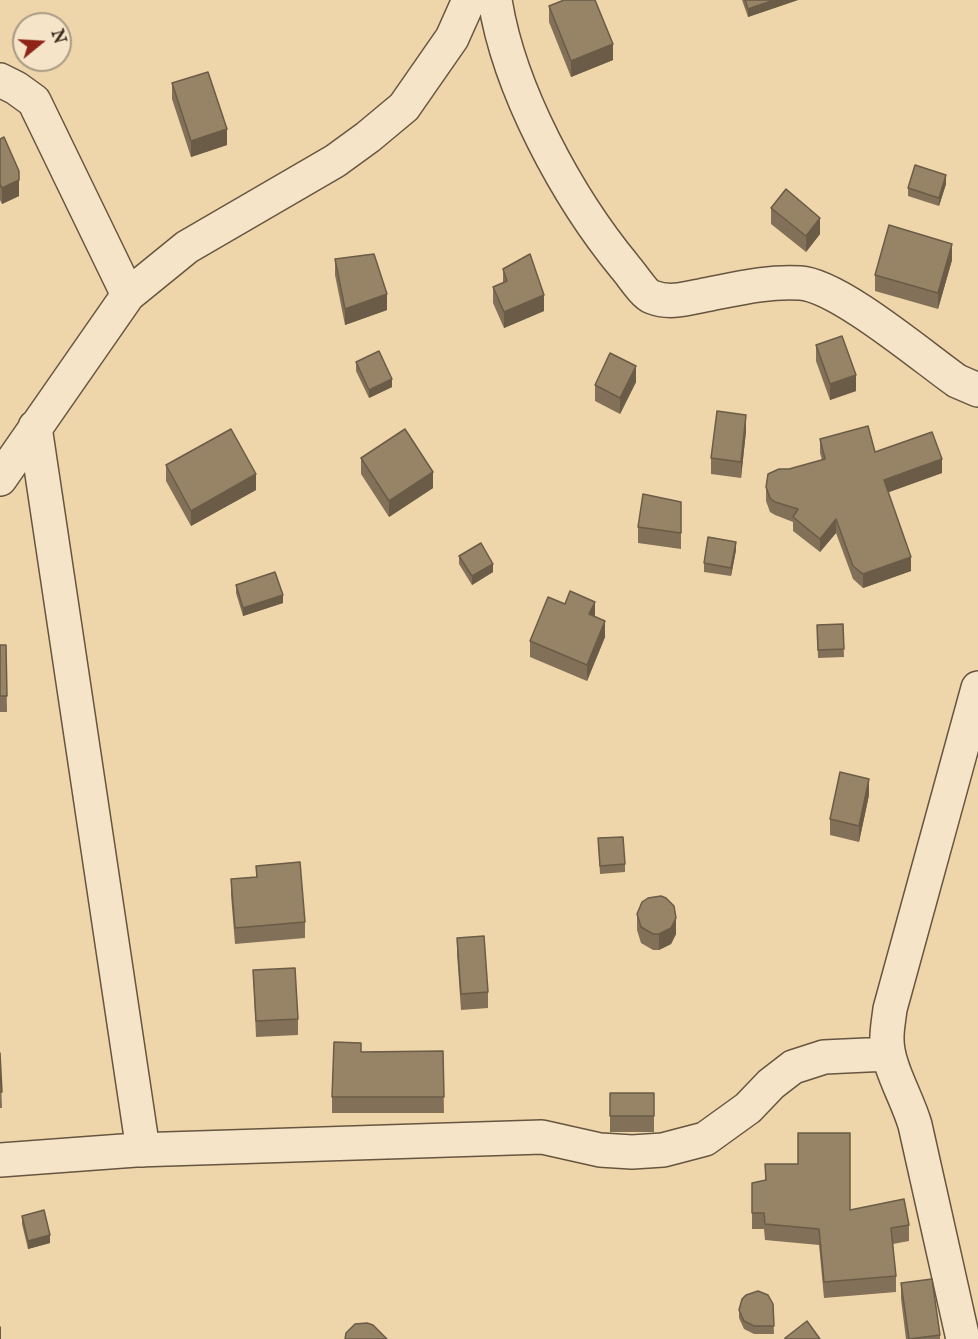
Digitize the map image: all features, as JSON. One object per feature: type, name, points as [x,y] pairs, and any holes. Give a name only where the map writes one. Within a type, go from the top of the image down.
[{"type":"street","points":[[0,479],[128,295],[187,247],[335,161],[404,107],[452,38],[469,0]]},
{"type":"street","points":[[495,0],[508,51],[544,144],[603,240],[650,297],[671,302],[770,283],[803,283],[834,293],[957,381],[978,390]]},
{"type":"street","points":[[0,80],[34,101],[128,295]]},
{"type":"street","points":[[34,427],[143,1150]]},
{"type":"street","points":[[963,1339],[915,1125],[908,1101],[894,1073],[888,1054],[887,1036],[890,1009],[978,688]]},
{"type":"street","points":[[0,1160],[143,1150],[543,1137],[600,1150],[632,1152],[663,1150],[705,1140],[748,1108],[771,1083],[793,1067],[824,1057],[888,1054]]},
{"type":"building","points":[[564,0],[595,0],[613,44],[571,61],[549,6]]},
{"type":"building","points":[[745,0],[774,0],[748,9]]},
{"type":"building","points":[[208,72],[227,129],[191,141],[172,83]]},
{"type":"building","points":[[4,137],[19,171],[19,180],[2,188],[0,184],[0,139]]},
{"type":"building","points":[[915,165],[946,175],[939,198],[908,188]]},
{"type":"building","points":[[786,189],[820,218],[806,236],[771,208]]},
{"type":"building","points":[[889,225],[952,244],[938,293],[875,275]]},
{"type":"building","points":[[374,254],[387,294],[345,309],[335,259]]},
{"type":"building","points":[[530,254],[544,295],[504,312],[493,287],[507,281],[503,269]]},
{"type":"building","points":[[842,336],[856,375],[830,384],[816,345]]},
{"type":"building","points":[[379,351],[392,379],[369,390],[356,362]]},
{"type":"building","points":[[610,353],[636,366],[620,398],[595,385]]},
{"type":"building","points":[[717,411],[746,415],[741,462],[711,458]]},
{"type":"building","points":[[868,426],[875,452],[932,432],[942,459],[884,480],[911,557],[863,574],[853,566],[836,519],[820,539],[793,517],[798,509],[775,502],[770,498],[766,487],[768,474],[779,469],[789,469],[825,459],[820,439]]},
{"type":"building","points":[[231,429],[256,474],[191,511],[166,465]]},
{"type":"building","points":[[405,429],[433,472],[389,501],[361,458]]},
{"type":"building","points":[[643,494],[681,502],[681,533],[638,527]]},
{"type":"building","points":[[708,537],[736,542],[731,568],[704,563]]},
{"type":"building","points":[[481,543],[493,564],[472,576],[459,556]]},
{"type":"building","points":[[275,572],[283,595],[243,608],[236,585]]},
{"type":"building","points":[[570,591],[595,602],[589,614],[605,621],[587,665],[530,641],[548,597],[565,604]]},
{"type":"building","points":[[843,624],[844,649],[818,650],[817,625]]},
{"type":"building","points":[[0,645],[6,645],[7,696],[0,696]]},
{"type":"building","points":[[840,772],[869,779],[859,826],[830,819]]},
{"type":"building","points":[[623,837],[625,864],[600,866],[598,838]]},
{"type":"building","points":[[300,862],[305,922],[235,928],[231,879],[257,877],[256,866]]},
{"type":"building","points":[[661,896],[674,906],[676,918],[671,928],[659,934],[653,934],[641,927],[637,914],[642,902],[648,898]]},
{"type":"building","points":[[484,936],[488,992],[461,994],[457,938]]},
{"type":"building","points":[[295,968],[298,1019],[256,1021],[253,970]]},
{"type":"building","points":[[334,1042],[361,1043],[361,1052],[443,1051],[444,1097],[332,1097]]},
{"type":"building","points":[[0,1053],[2,1092],[0,1092]]},
{"type":"building","points":[[610,1093],[654,1093],[654,1116],[610,1116]]},
{"type":"building","points":[[798,1133],[850,1133],[850,1210],[904,1199],[909,1225],[891,1228],[896,1276],[824,1282],[819,1229],[765,1224],[764,1213],[752,1213],[752,1183],[766,1180],[765,1164],[798,1164]]},
{"type":"building","points":[[44,1210],[50,1235],[28,1241],[22,1216]]},
{"type":"building","points":[[932,1279],[940,1335],[909,1339],[901,1283]]},
{"type":"building","points":[[758,1291],[768,1295],[773,1304],[774,1326],[754,1326],[744,1321],[739,1310],[742,1299]]},
{"type":"building","points":[[807,1321],[820,1339],[785,1339],[785,1338]]},
{"type":"building","points":[[355,1324],[373,1325],[387,1339],[345,1339],[346,1333]]}]
